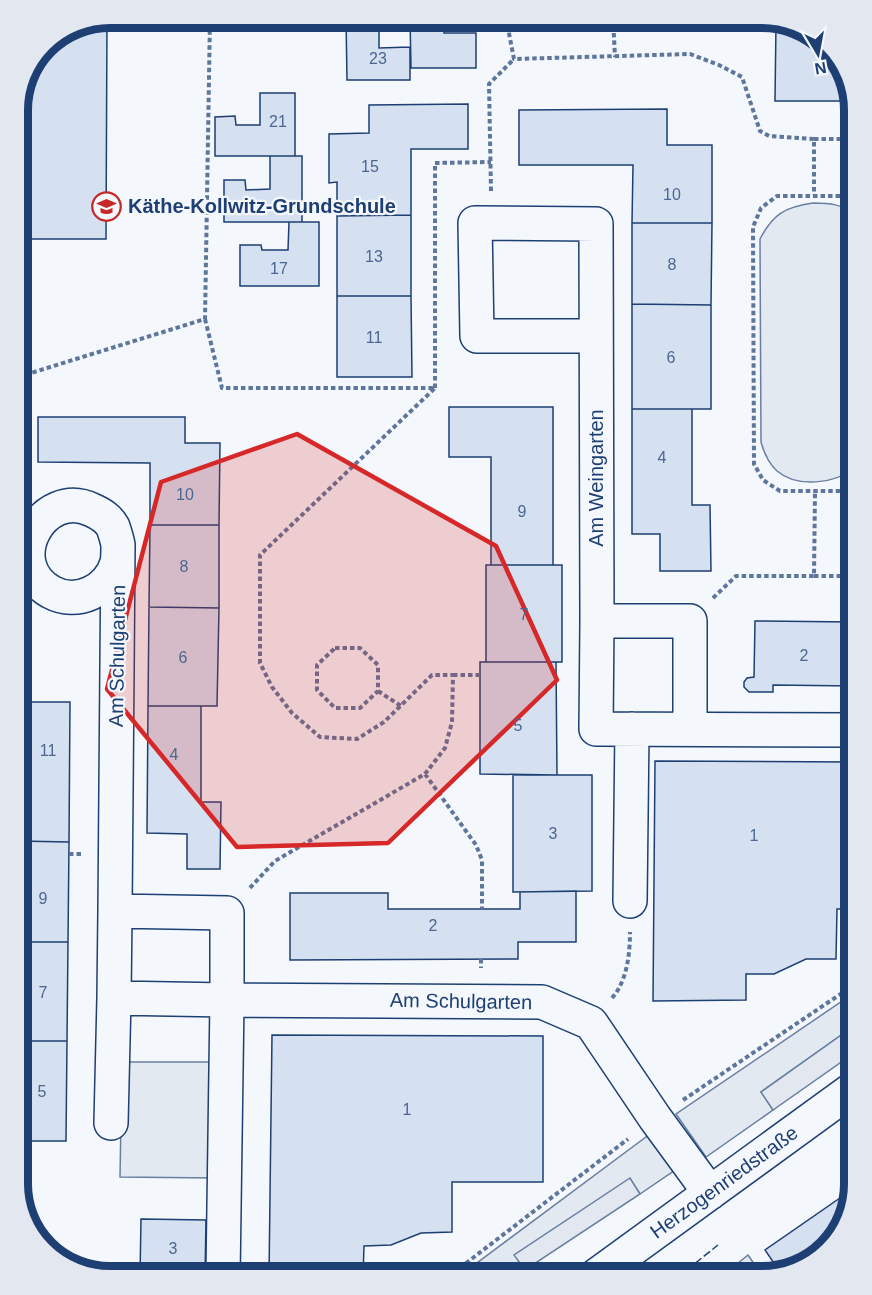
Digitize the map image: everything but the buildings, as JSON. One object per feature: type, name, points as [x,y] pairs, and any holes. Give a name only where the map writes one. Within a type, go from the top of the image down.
[{"type":"street","points":[[491,223],[475,223],[477,336],[596,336]]},
{"type":"street","name":"Am Weingarten","points":[[491,223],[596,224],[596,729],[844,730]]},
{"type":"street","name":"Am Schulgarten","points":[[111,1123],[118,545]]},
{"type":"street","points":[[597,621],[690,621],[690,729]]},
{"type":"street","points":[[630,901],[632,729]]},
{"type":"street","points":[[115,911],[227,913],[223,1266]]},
{"type":"street","name":"Am Schulgarten","points":[[114,998],[542,1002],[591,1023]]},
{"type":"street","points":[[591,1023],[655,1118],[710,1193]]},
{"type":"street","name":"Herzogenriedstraße","points":[[609,1266],[844,1095]]},
{"type":"path","points":[[210,28],[205,319],[222,388],[435,388],[260,555],[260,663],[272,687],[292,712],[320,737],[357,739],[384,723],[432,675],[480,675]]},
{"type":"path","points":[[508,29],[514,59]]},
{"type":"path","points":[[614,29],[615,57]]},
{"type":"path","points":[[491,223],[489,84],[514,59],[690,54],[742,77],[760,131],[769,136],[844,138]]},
{"type":"path","points":[[814,139],[814,195]]},
{"type":"path","points":[[844,196],[777,196],[761,208],[753,227],[754,464],[763,480],[780,491],[844,491]]},
{"type":"path","points":[[29,374],[205,319]]},
{"type":"path","points":[[814,576],[815,492]]},
{"type":"path","points":[[690,621],[736,576],[844,576]]},
{"type":"path","points":[[335,648],[360,648],[378,665],[378,690],[360,708],[335,708],[317,690],[317,665],[335,648]]},
{"type":"path","points":[[227,913],[275,861],[425,774],[445,748],[452,722],[453,675]]},
{"type":"path","points":[[378,690],[400,706]]},
{"type":"path","points":[[425,774],[476,845],[482,860],[482,909]]},
{"type":"path","points":[[591,1023],[619,990],[630,953]]},
{"type":"highlighted area","points":[[297,434],[496,546],[557,680],[388,843],[237,847],[107,689],[161,482]]},
{"type":"shaded area","points":[[825,203],[844,208],[844,474],[837,478],[816,482],[795,480],[777,471],[767,458],[761,442],[760,239],[775,218],[795,207]]},
{"type":"shaded area","points":[[844,1000],[844,1033],[761,1092],[773,1110],[706,1157],[676,1114]]},
{"type":"shaded area","points":[[844,1033],[844,1060],[773,1110],[761,1092]]},
{"type":"shaded area","points":[[122,1062],[217,1062],[215,1178],[120,1177]]},
{"type":"shaded area","points":[[654,1131],[678,1168],[640,1194],[630,1179],[515,1255],[522,1266],[473,1266]]},
{"type":"shaded area","points":[[630,1178],[640,1194],[531,1266],[522,1266],[514,1255]]},
{"type":"shaded area","points":[[748,1255],[756,1266],[734,1266]]},
{"type":"fence","points":[[692,1266],[718,1245]]},
{"type":"place","name":"Käthe-Kollwitz-Grundschule","points":[[107,206]]}]
